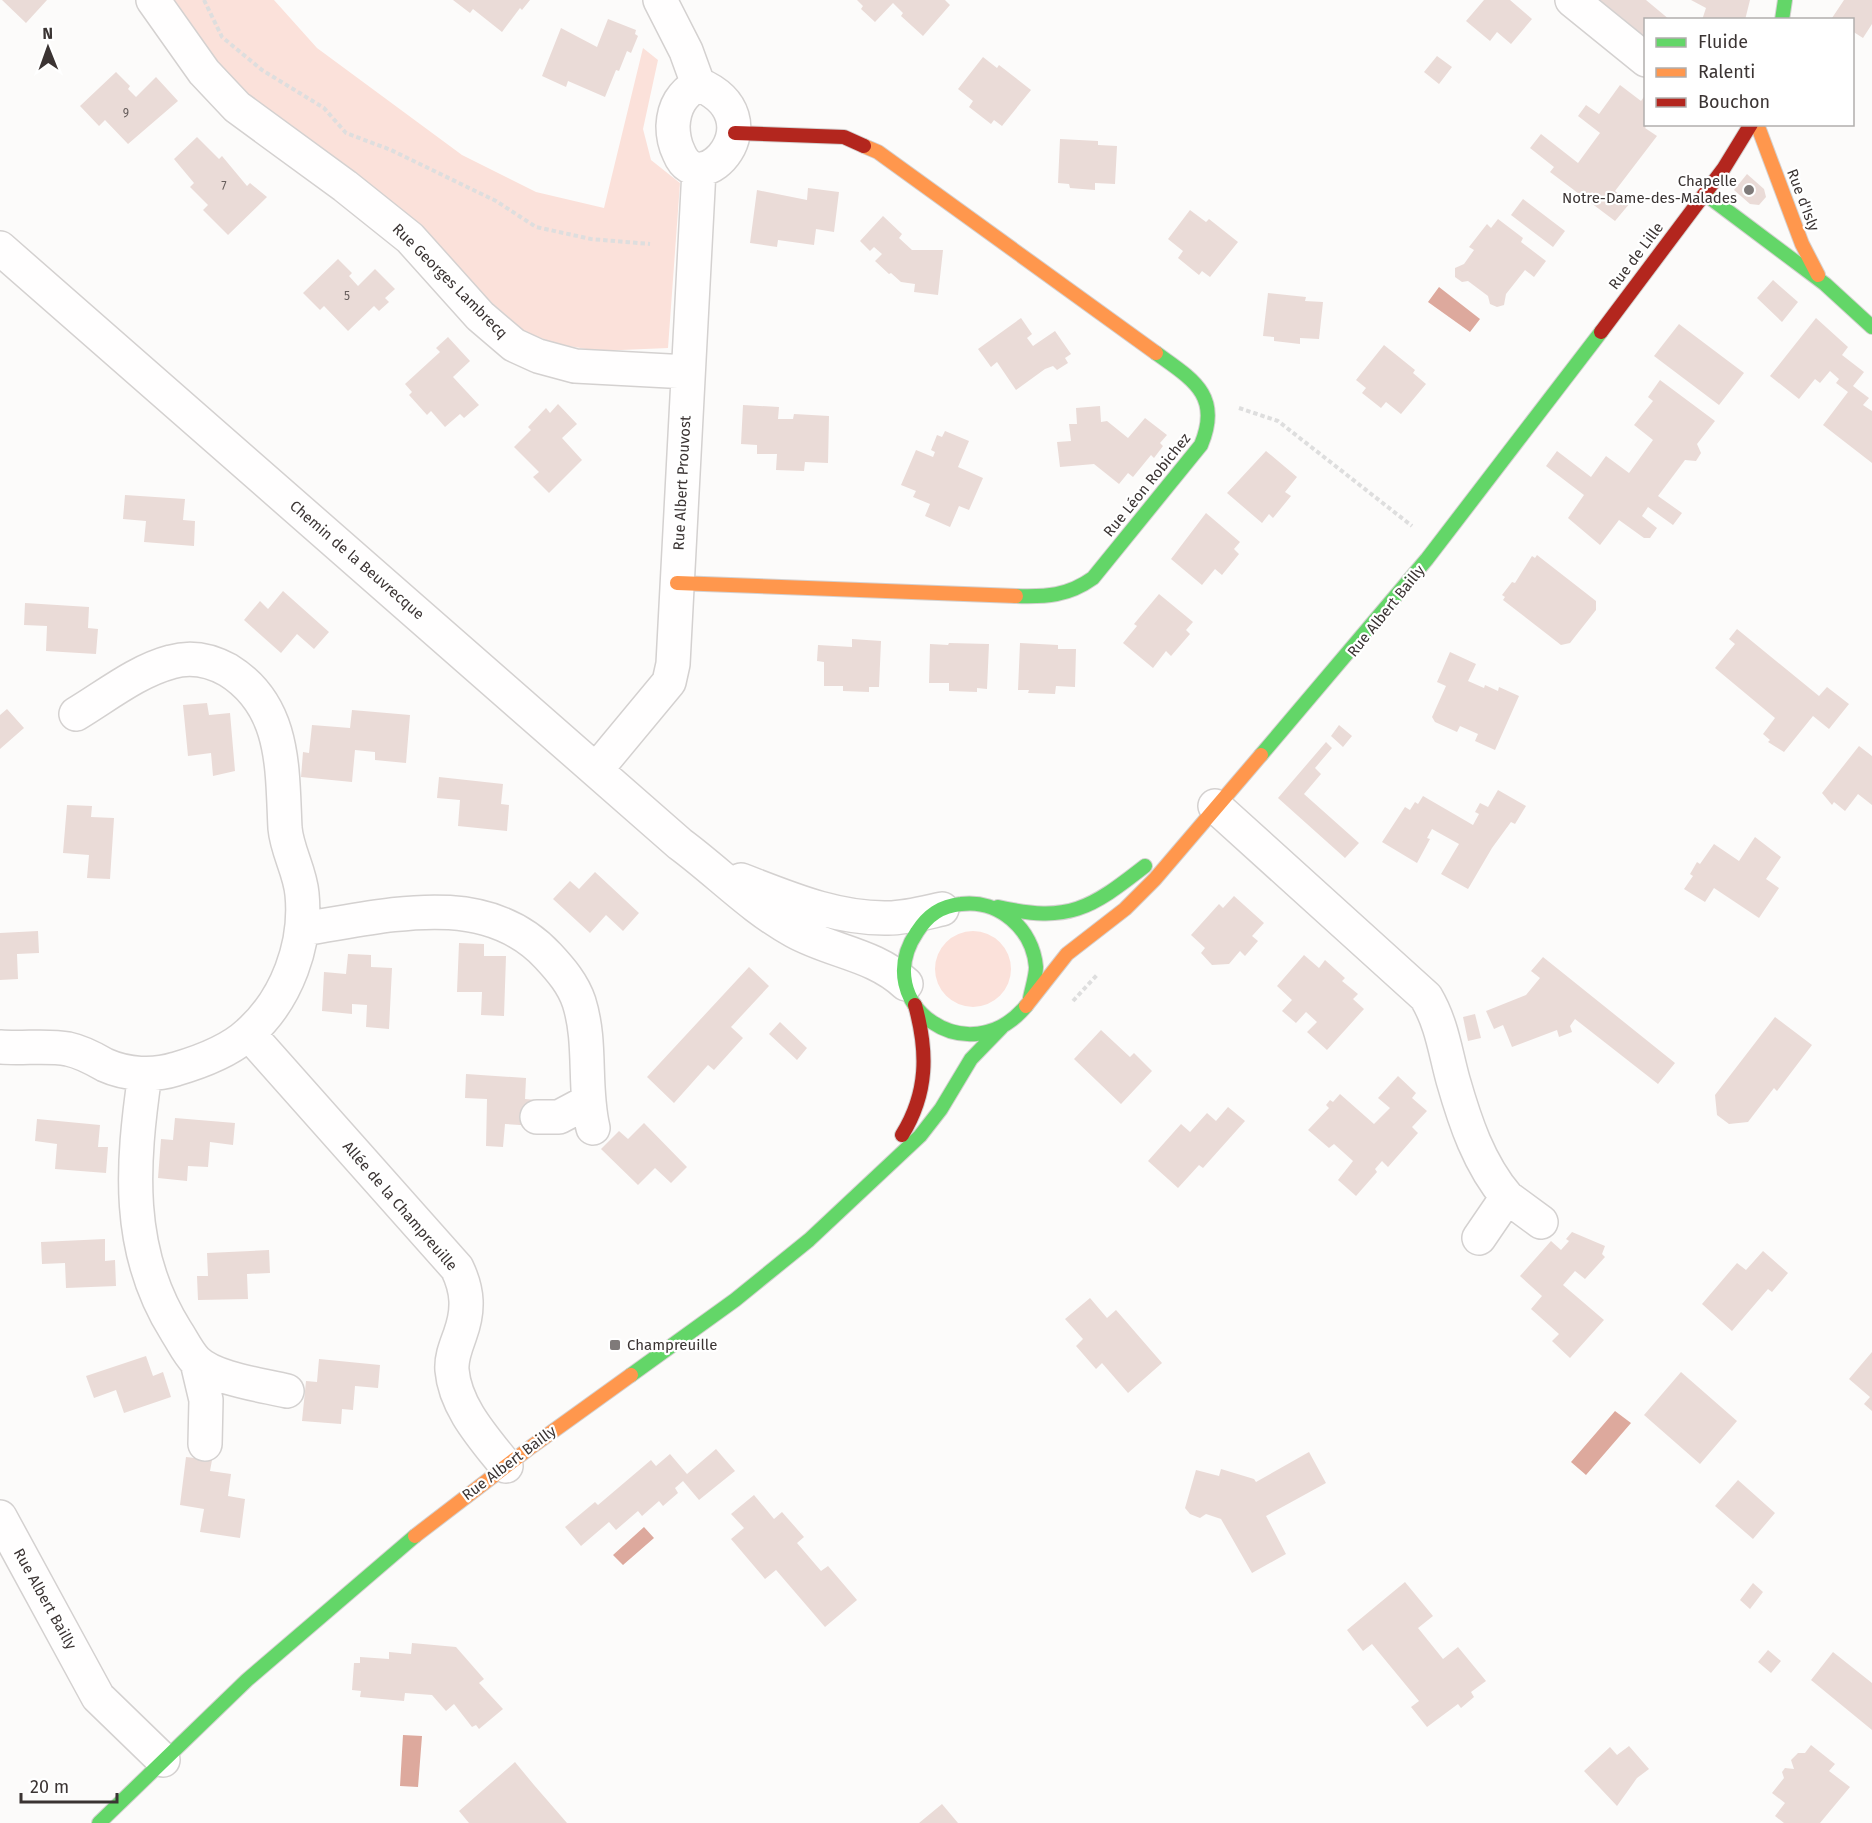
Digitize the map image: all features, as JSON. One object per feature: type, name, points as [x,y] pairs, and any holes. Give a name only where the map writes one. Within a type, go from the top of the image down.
[{"type":"main road","points":[[1782,18],[1785,0]]},
{"type":"main road","name":"Rue de Lille","points":[[1544,405],[1705,194],[1744,128]]},
{"type":"main road","name":"Rue d'Isly","points":[[1744,128],[1810,264],[1825,284]]},
{"type":"main road","points":[[735,133],[844,136],[878,152],[1195,381],[1204,396]]},
{"type":"main road","name":"Rue d'Isly","points":[[1705,194],[1825,284],[1872,327]]},
{"type":"main road","name":"Rue Léon Robichez","points":[[677,583],[1052,597],[1078,589],[1093,578],[1195,455],[1206,438],[1208,416],[1204,396]]},
{"type":"main road","name":"Rue Albert Bailly","points":[[1215,806],[1298,716],[1363,640],[1438,547],[1544,405]]},
{"type":"main road","points":[[868,1183],[912,1122],[920,1102],[926,1066],[921,1025],[910,995],[905,960],[912,936],[928,918],[942,909],[972,902],[1038,915],[1074,911],[1118,887],[1215,806]]},
{"type":"main road","points":[[868,1183],[906,1150],[932,1122],[971,1059],[1002,1027],[1019,1015],[1056,965],[1104,928],[1141,894],[1183,849],[1215,806]]},
{"type":"main road","points":[[992,906],[1010,915],[1030,939],[1037,969],[1030,998]]},
{"type":"main road","points":[[910,995],[934,1024],[958,1034],[976,1035],[1002,1027]]},
{"type":"main road","name":"Rue Albert Bailly","points":[[99,1823],[163,1760],[331,1606],[506,1466],[753,1286],[815,1234],[868,1183]]},
{"type":"street","name":"Rue Georges Lambrecq","points":[[153,0],[204,72],[237,107],[410,238],[480,316],[514,345],[548,360],[575,366],[688,372]]},
{"type":"street","points":[[660,0],[686,51],[698,84],[713,90],[724,100],[733,118],[735,133],[727,150],[715,165],[699,170],[689,166],[681,159],[673,128],[675,109],[686,92],[698,84]]},
{"type":"street","points":[[1572,0],[1644,58]]},
{"type":"street","name":"Rue Albert Prouvost","points":[[596,770],[669,682],[673,664],[699,170]]},
{"type":"street","name":"Chemin de la Beuvrecque","points":[[0,248],[680,844],[716,870],[746,897],[794,931],[822,944],[875,962],[910,995]]},
{"type":"street","points":[[0,1047],[66,1048],[81,1052],[121,1071],[145,1074],[176,1070],[224,1049],[249,1034],[267,1014],[294,965],[303,929],[302,890],[285,829],[284,774],[278,738],[264,705],[244,682],[209,662],[197,659],[172,661],[140,675],[76,714]]},
{"type":"street","points":[[1215,806],[1426,998],[1442,1031],[1453,1080],[1471,1135],[1494,1182],[1507,1197],[1541,1222]]},
{"type":"street","name":"Chemin de la Beuvrecque","points":[[716,870],[819,908],[857,916],[898,917],[942,909]]},
{"type":"street","points":[[303,929],[408,915],[455,912],[491,918],[523,934],[537,945],[561,971],[578,1000],[587,1032],[591,1115],[537,1117]]},
{"type":"street","name":"Allée de la Champreuille","points":[[249,1034],[457,1268],[466,1288],[467,1310],[454,1351],[452,1368],[455,1387],[476,1427],[506,1466]]},
{"type":"street","points":[[145,1074],[138,1122],[135,1175],[136,1205],[143,1257],[158,1300],[197,1362],[206,1400],[205,1444]]},
{"type":"street","points":[[1479,1238],[1507,1197]]},
{"type":"street","points":[[197,1362],[230,1377],[287,1391]]},
{"type":"street","name":"Rue Albert Bailly","points":[[0,1517],[98,1697],[163,1760]]},
{"type":"path","points":[[204,0],[222,37],[262,70],[324,108],[346,133],[391,150],[496,201],[536,227],[591,239],[650,244]]},
{"type":"path","points":[[1204,396],[1278,421],[1398,516]]},
{"type":"shaded area","points":[[170,0],[274,0],[317,48],[462,155],[536,192],[604,208],[643,48],[658,60],[643,129],[651,160],[680,183],[668,348],[598,351],[557,344],[525,332],[490,301],[403,211],[266,112],[228,79]]},
{"type":"shaded area","points":[[1439,287],[1480,319],[1470,332],[1428,302]]},
{"type":"shaded area","points":[[973,931],[988,934],[1000,942],[1008,954],[1011,969],[1008,984],[1000,996],[988,1004],[973,1007],[958,1004],[946,996],[938,984],[935,969],[938,954],[946,942],[958,934]]},
{"type":"shaded area","points":[[1615,1411],[1631,1423],[1586,1475],[1571,1462]]},
{"type":"shaded area","points":[[644,1527],[654,1538],[623,1565],[613,1555]]},
{"type":"shaded area","points":[[403,1735],[422,1736],[418,1787],[400,1786]]},
{"type":"building","points":[[2,0],[47,0],[26,23]]},
{"type":"building","points":[[453,0],[530,0],[522,10],[520,8],[502,32],[473,9],[470,13]]},
{"type":"building","points":[[857,0],[945,0],[950,5],[923,36],[901,16],[903,13],[893,3],[875,22],[861,9],[863,6]]},
{"type":"building","points":[[1484,0],[1510,0],[1532,19],[1511,44],[1497,32],[1490,41],[1466,21]]},
{"type":"building","points":[[1598,0],[1646,0],[1668,18],[1644,18],[1644,37]]},
{"type":"building","points":[[1691,0],[1750,0],[1746,18],[1703,18],[1706,8]]},
{"type":"building","points":[[1844,0],[1872,0],[1872,24],[1863,38],[1854,32],[1854,18],[1832,18]]},
{"type":"building","points":[[608,19],[636,30],[635,34],[638,36],[631,53],[627,51],[619,71],[616,70],[605,97],[568,81],[566,87],[542,76],[561,28],[597,47]]},
{"type":"building","points":[[1437,56],[1452,67],[1439,84],[1424,72]]},
{"type":"building","points":[[983,57],[997,68],[999,65],[1031,90],[1002,126],[994,120],[991,124],[969,107],[973,101],[958,89]]},
{"type":"building","points":[[116,72],[130,86],[128,89],[136,97],[156,77],[178,101],[128,144],[105,120],[99,126],[80,106]]},
{"type":"building","points":[[1620,85],[1641,101],[1644,97],[1644,126],[1657,136],[1615,191],[1630,203],[1615,221],[1550,172],[1554,167],[1530,148],[1541,134],[1578,163],[1600,133],[1578,116],[1586,105],[1599,114]]},
{"type":"building","points":[[197,137],[219,159],[222,156],[247,186],[250,183],[267,197],[228,235],[203,210],[208,205],[190,187],[194,183],[174,159]]},
{"type":"building","points":[[1060,139],[1098,141],[1098,145],[1117,146],[1115,184],[1095,183],[1095,190],[1070,188],[1069,184],[1058,183]]},
{"type":"building","name":"Chapelle Notre-Dame-des-Malades","points":[[1747,174],[1764,189],[1766,197],[1759,205],[1750,204],[1734,190]]},
{"type":"building","points":[[808,188],[839,192],[834,232],[816,229],[814,245],[778,240],[777,247],[750,243],[757,190],[807,200]]},
{"type":"building","points":[[1523,199],[1565,231],[1553,247],[1511,215]]},
{"type":"building","points":[[1190,210],[1206,222],[1209,219],[1238,242],[1210,277],[1202,271],[1199,275],[1178,258],[1183,251],[1168,239]]},
{"type":"building","points":[[883,216],[902,234],[899,238],[912,250],[943,250],[938,295],[914,292],[915,284],[901,282],[891,273],[889,274],[875,261],[882,254],[874,247],[870,251],[860,241]]},
{"type":"building","points":[[1498,219],[1523,238],[1521,242],[1546,261],[1534,277],[1525,270],[1506,294],[1504,305],[1497,307],[1490,304],[1488,296],[1468,281],[1462,282],[1455,277],[1455,268],[1464,264],[1474,250],[1469,247],[1487,224],[1491,228]]},
{"type":"building","points":[[338,259],[352,273],[349,276],[358,286],[375,269],[395,289],[385,298],[389,302],[379,311],[374,306],[348,331],[324,306],[320,310],[303,293]]},
{"type":"building","points":[[1773,280],[1798,302],[1782,322],[1757,298]]},
{"type":"building","points":[[1268,293],[1306,297],[1305,301],[1323,302],[1319,339],[1300,338],[1300,344],[1274,341],[1274,337],[1263,336]]},
{"type":"building","points":[[1021,318],[1032,334],[1027,338],[1033,346],[1055,331],[1071,354],[1065,358],[1068,363],[1057,370],[1053,366],[1045,369],[1016,390],[997,362],[991,367],[978,349]]},
{"type":"building","points":[[1816,318],[1848,347],[1842,355],[1864,372],[1853,386],[1869,398],[1863,405],[1872,411],[1872,463],[1823,425],[1848,392],[1836,383],[1839,379],[1830,371],[1820,383],[1815,379],[1799,399],[1770,376]]},
{"type":"building","points":[[1679,324],[1744,373],[1719,405],[1654,356]]},
{"type":"building","points":[[448,337],[470,361],[453,377],[479,405],[464,418],[460,414],[445,427],[431,411],[427,415],[409,395],[412,392],[405,384],[440,352],[436,348]]},
{"type":"building","points":[[1384,345],[1415,370],[1413,373],[1426,384],[1401,414],[1386,402],[1381,408],[1362,393],[1366,388],[1356,380]]},
{"type":"building","points":[[1660,380],[1715,421],[1697,444],[1701,453],[1696,461],[1685,460],[1658,496],[1682,513],[1673,525],[1648,507],[1642,516],[1657,528],[1650,538],[1644,538],[1619,520],[1600,545],[1568,518],[1584,495],[1546,466],[1557,451],[1591,477],[1606,456],[1629,473],[1653,440],[1634,425],[1653,401],[1648,397]]},
{"type":"building","points":[[558,404],[577,424],[562,438],[582,460],[549,493],[533,477],[539,472],[514,447],[531,430],[528,427],[546,408],[550,413]]},
{"type":"building","points":[[743,405],[779,407],[778,419],[793,419],[794,414],[829,416],[828,463],[805,462],[804,471],[776,470],[777,454],[757,454],[757,445],[741,444]]},
{"type":"building","points":[[1100,406],[1101,422],[1107,421],[1128,438],[1145,418],[1167,435],[1160,443],[1163,446],[1154,458],[1151,455],[1133,477],[1128,473],[1119,484],[1094,464],[1060,467],[1057,442],[1071,441],[1069,424],[1077,424],[1076,408]]},
{"type":"building","points":[[945,431],[969,441],[958,467],[983,478],[969,510],[959,506],[950,527],[925,516],[930,504],[913,497],[916,491],[901,485],[916,450],[933,457],[935,452],[931,450],[937,435],[942,437]]},
{"type":"building","points":[[1266,451],[1297,477],[1285,492],[1291,496],[1273,518],[1269,514],[1262,523],[1227,493]]},
{"type":"building","points":[[125,495],[185,499],[183,520],[195,521],[194,546],[144,542],[146,521],[123,519]]},
{"type":"building","points":[[1206,513],[1240,542],[1234,549],[1239,554],[1222,575],[1215,569],[1202,585],[1171,559]]},
{"type":"building","points":[[1537,555],[1596,601],[1596,610],[1570,643],[1561,645],[1503,600],[1505,597],[1502,595],[1512,582],[1515,583],[1532,556],[1535,558]]},
{"type":"building","points":[[283,591],[329,632],[314,649],[297,634],[281,653],[244,620],[260,601],[268,609]]},
{"type":"building","points":[[1159,594],[1193,622],[1186,630],[1190,634],[1171,656],[1166,651],[1153,668],[1123,643],[1137,626],[1134,624]]},
{"type":"building","points":[[25,603],[89,607],[88,628],[98,629],[96,654],[46,651],[47,626],[24,625]]},
{"type":"building","points":[[1737,629],[1819,696],[1827,687],[1849,704],[1829,729],[1813,716],[1784,752],[1768,742],[1770,740],[1763,734],[1775,718],[1715,668],[1735,644],[1729,639]]},
{"type":"building","points":[[852,639],[881,641],[879,687],[869,687],[869,692],[843,691],[843,686],[824,686],[824,662],[817,661],[818,645],[852,647]]},
{"type":"building","points":[[949,643],[989,644],[987,689],[977,688],[977,692],[949,691],[949,683],[929,683],[930,644],[948,645]]},
{"type":"building","points":[[1020,643],[1058,645],[1058,649],[1076,649],[1075,687],[1056,686],[1055,694],[1028,693],[1029,690],[1018,690]]},
{"type":"building","points":[[1450,652],[1476,664],[1468,681],[1498,691],[1499,687],[1519,696],[1495,750],[1475,741],[1478,734],[1460,726],[1457,732],[1435,722],[1432,717],[1446,686],[1437,682]]},
{"type":"building","points":[[207,703],[209,715],[230,713],[235,771],[213,776],[211,753],[188,756],[183,705]]},
{"type":"building","points":[[7,709],[24,728],[0,749],[0,715]]},
{"type":"building","points":[[352,710],[410,715],[406,763],[375,760],[375,752],[355,750],[352,782],[301,777],[303,752],[309,753],[312,725],[350,728]]},
{"type":"building","points":[[1339,725],[1352,736],[1343,747],[1331,736]]},
{"type":"building","points":[[1326,742],[1332,748],[1315,768],[1321,774],[1304,794],[1359,843],[1345,858],[1278,798]]},
{"type":"building","points":[[1859,746],[1872,756],[1872,805],[1858,794],[1845,811],[1834,802],[1832,805],[1822,793]]},
{"type":"building","points":[[439,777],[503,784],[501,804],[509,805],[507,831],[458,826],[460,800],[437,798]]},
{"type":"building","points":[[1498,790],[1526,806],[1515,824],[1511,822],[1492,848],[1468,889],[1441,874],[1459,844],[1432,829],[1427,838],[1430,839],[1417,863],[1382,842],[1405,807],[1410,810],[1423,796],[1473,825],[1479,814],[1475,812],[1480,803],[1488,807]]},
{"type":"building","points":[[67,805],[92,806],[91,817],[114,818],[110,879],[87,878],[89,855],[63,853]]},
{"type":"building","points":[[1755,837],[1781,857],[1766,879],[1779,888],[1759,918],[1714,888],[1705,902],[1684,889],[1693,876],[1690,874],[1697,862],[1700,864],[1714,844],[1739,861]]},
{"type":"building","points":[[595,872],[639,913],[623,931],[606,915],[590,933],[553,899],[570,881],[579,889]]},
{"type":"building","points":[[1234,896],[1264,923],[1252,936],[1258,941],[1245,956],[1240,951],[1229,964],[1212,965],[1201,953],[1205,948],[1191,935],[1219,904],[1223,908]]},
{"type":"building","points":[[38,931],[39,953],[17,954],[18,979],[0,980],[0,933]]},
{"type":"building","points":[[459,943],[484,944],[484,956],[506,956],[504,1016],[481,1015],[482,992],[457,992]]},
{"type":"building","points":[[348,954],[371,955],[371,967],[392,968],[389,1029],[366,1027],[367,1005],[352,1004],[352,1014],[322,1011],[324,972],[346,974]]},
{"type":"building","points":[[1304,955],[1319,968],[1325,960],[1345,978],[1342,981],[1358,994],[1353,999],[1364,1009],[1327,1050],[1307,1032],[1317,1022],[1306,1012],[1296,1023],[1282,1011],[1292,1000],[1277,986]]},
{"type":"building","points":[[1543,957],[1675,1063],[1658,1084],[1575,1019],[1570,1026],[1572,1032],[1559,1037],[1557,1030],[1512,1047],[1503,1025],[1494,1029],[1486,1011],[1526,995],[1540,978],[1531,971]]},
{"type":"building","points":[[749,967],[769,986],[731,1027],[743,1038],[714,1070],[708,1065],[674,1103],[647,1077]]},
{"type":"building","points":[[1475,1014],[1481,1038],[1468,1041],[1463,1017]]},
{"type":"building","points":[[1775,1017],[1812,1045],[1777,1091],[1774,1088],[1748,1122],[1729,1124],[1717,1115],[1715,1095]]},
{"type":"building","points":[[780,1022],[807,1048],[797,1060],[769,1034]]},
{"type":"building","points":[[1101,1030],[1130,1057],[1134,1053],[1152,1071],[1121,1104],[1074,1059]]},
{"type":"building","points":[[466,1074],[526,1078],[525,1099],[537,1100],[536,1126],[505,1124],[503,1147],[486,1146],[487,1099],[465,1098]]},
{"type":"building","points":[[1398,1076],[1416,1093],[1412,1098],[1427,1111],[1412,1127],[1418,1133],[1388,1167],[1382,1161],[1375,1169],[1377,1172],[1356,1196],[1338,1180],[1353,1161],[1334,1144],[1329,1148],[1308,1130],[1329,1108],[1326,1105],[1330,1100],[1333,1102],[1340,1094],[1374,1124],[1390,1108],[1378,1098]]},
{"type":"building","points":[[1228,1107],[1245,1121],[1203,1168],[1199,1165],[1178,1188],[1148,1161],[1181,1124],[1190,1132],[1207,1113],[1216,1121]]},
{"type":"building","points":[[175,1118],[235,1123],[233,1145],[210,1142],[208,1167],[188,1166],[187,1181],[158,1178],[161,1139],[173,1140]]},
{"type":"building","points":[[37,1119],[100,1125],[98,1147],[108,1147],[106,1173],[55,1169],[57,1144],[35,1141]]},
{"type":"building","points":[[644,1123],[687,1167],[671,1183],[655,1168],[638,1185],[601,1149],[619,1131],[628,1139]]},
{"type":"building","points":[[1572,1232],[1605,1246],[1602,1254],[1605,1257],[1585,1279],[1575,1271],[1563,1285],[1604,1320],[1570,1358],[1552,1341],[1559,1334],[1531,1309],[1542,1296],[1520,1276],[1551,1241],[1561,1250],[1569,1241],[1566,1239]]},
{"type":"building","points":[[105,1239],[105,1261],[115,1260],[116,1286],[66,1288],[65,1263],[42,1264],[41,1242]]},
{"type":"building","points":[[269,1250],[270,1273],[247,1274],[248,1299],[198,1300],[197,1276],[208,1276],[207,1253]]},
{"type":"building","points":[[1763,1251],[1788,1273],[1772,1292],[1768,1289],[1732,1331],[1702,1304],[1737,1263],[1746,1270]]},
{"type":"building","points":[[1090,1298],[1107,1318],[1116,1310],[1162,1363],[1128,1393],[1102,1363],[1096,1369],[1076,1346],[1083,1339],[1065,1319]]},
{"type":"building","points":[[1872,1352],[1872,1411],[1864,1404],[1870,1397],[1849,1379]]},
{"type":"building","points":[[146,1356],[153,1376],[163,1372],[171,1397],[124,1413],[116,1390],[94,1398],[86,1376]]},
{"type":"building","points":[[319,1359],[380,1365],[378,1388],[355,1386],[353,1410],[342,1409],[341,1424],[302,1421],[306,1381],[317,1382]]},
{"type":"building","points":[[1681,1372],[1737,1421],[1700,1464],[1644,1415]]},
{"type":"building","points":[[716,1449],[735,1471],[699,1500],[683,1481],[675,1488],[678,1493],[663,1506],[659,1501],[642,1516],[638,1511],[616,1530],[609,1522],[581,1546],[565,1527],[595,1502],[598,1505],[651,1460],[656,1466],[670,1454],[687,1474]]},
{"type":"building","points":[[1309,1452],[1326,1483],[1266,1516],[1286,1554],[1252,1573],[1221,1519],[1206,1514],[1200,1518],[1190,1514],[1185,1508],[1196,1470],[1219,1476],[1221,1469],[1254,1479],[1256,1482]]},
{"type":"building","points":[[186,1457],[212,1460],[210,1471],[231,1474],[228,1496],[245,1499],[240,1538],[200,1532],[204,1509],[180,1505]]},
{"type":"building","points":[[1738,1480],[1775,1513],[1753,1539],[1715,1506]]},
{"type":"building","points":[[754,1495],[774,1519],[782,1512],[804,1537],[797,1543],[821,1571],[828,1566],[857,1600],[825,1627],[776,1570],[765,1579],[731,1539],[744,1528],[731,1514]]},
{"type":"building","points":[[1405,1582],[1433,1616],[1418,1628],[1443,1659],[1458,1647],[1486,1681],[1471,1692],[1474,1697],[1461,1708],[1458,1704],[1427,1727],[1411,1707],[1419,1701],[1372,1644],[1363,1651],[1347,1630]]},
{"type":"building","points":[[1753,1583],[1763,1592],[1750,1609],[1740,1600]]},
{"type":"building","points":[[412,1643],[456,1647],[484,1679],[479,1683],[503,1709],[479,1729],[476,1725],[472,1727],[454,1704],[446,1711],[432,1695],[405,1693],[404,1701],[360,1697],[361,1691],[352,1690],[354,1663],[360,1663],[360,1657],[389,1659],[389,1652],[411,1654]]},
{"type":"building","points":[[1768,1650],[1781,1661],[1771,1673],[1758,1662]]},
{"type":"building","points":[[1833,1652],[1872,1683],[1872,1730],[1811,1680]]},
{"type":"building","points":[[1811,1745],[1835,1764],[1829,1771],[1850,1787],[1820,1823],[1784,1823],[1775,1816],[1785,1803],[1772,1793],[1784,1778],[1782,1772],[1785,1768],[1794,1769],[1791,1760],[1798,1753],[1805,1753]]},
{"type":"building","points":[[1629,1746],[1649,1769],[1637,1778],[1617,1806],[1584,1771],[1610,1747],[1617,1755]]},
{"type":"building","points":[[515,1762],[567,1823],[469,1823],[459,1811]]},
{"type":"building","points":[[942,1804],[958,1823],[919,1823]]},
{"type":"traffic: fast","points":[[1782,18],[1785,0]]},
{"type":"traffic: fast","points":[[1705,194],[1825,284],[1872,327]]},
{"type":"traffic: fast","points":[[1261,755],[1427,559],[1601,332]]},
{"type":"traffic: fast","points":[[1016,596],[1066,592],[1093,578],[1201,445],[1207,428],[1208,413],[1200,390],[1192,380],[1156,353]]},
{"type":"traffic: fast","points":[[998,907],[1043,913],[1078,909],[1109,893],[1145,866]]},
{"type":"traffic: fast","points":[[1026,1006],[1003,1026],[978,1034],[954,1032],[932,1022],[915,1005],[905,984],[905,959],[917,932],[936,912],[954,905],[975,904],[988,906],[1001,912],[1021,929],[1033,953],[1036,971],[1030,998]]},
{"type":"traffic: fast","points":[[631,1375],[735,1300],[809,1240],[920,1136],[941,1109],[971,1059],[1002,1027]]},
{"type":"traffic: fast","points":[[99,1823],[247,1680],[415,1536]]},
{"type":"traffic: slow","points":[[1758,126],[1802,244],[1818,275]]},
{"type":"traffic: slow","points":[[864,146],[878,152],[1156,353]]},
{"type":"traffic: slow","points":[[677,583],[1016,596]]},
{"type":"traffic: slow","points":[[1026,1006],[1067,954],[1125,909],[1155,879],[1261,755]]},
{"type":"traffic: slow","points":[[415,1536],[531,1447],[631,1375]]},
{"type":"traffic: jam","points":[[1601,332],[1724,168],[1750,126]]},
{"type":"traffic: jam","points":[[735,133],[844,137],[864,146]]},
{"type":"traffic: jam","points":[[902,1135],[917,1104],[923,1072],[922,1039],[915,1005]]},
{"type":"place","name":"Chapelle Notre-Dame-des-Malades","points":[[1749,190]]},
{"type":"place","name":"Champreuille","points":[[615,1345]]}]
